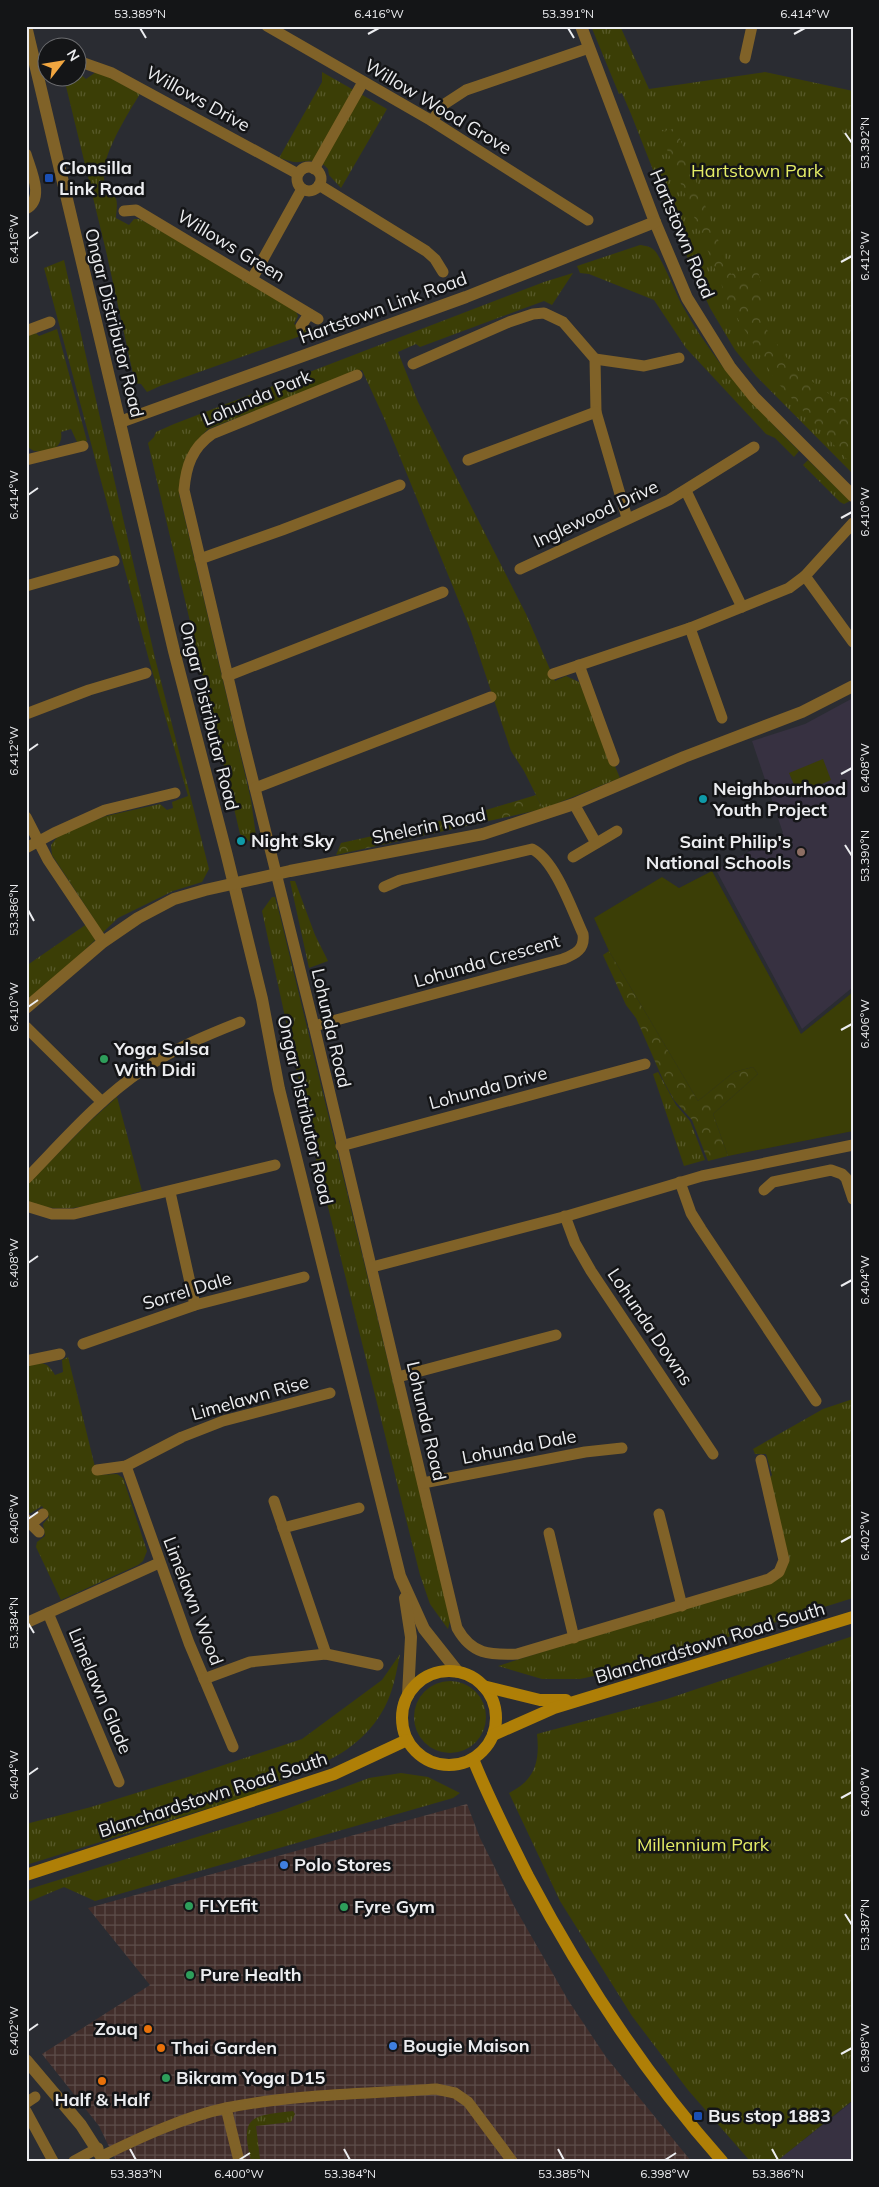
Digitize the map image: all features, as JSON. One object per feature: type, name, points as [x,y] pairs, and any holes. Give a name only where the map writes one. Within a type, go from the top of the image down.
[{"type":"main road","name":"Blanchardstown Road South","points":[[494,1735],[548,1710],[853,1617]]},
{"type":"main road","points":[[458,1672],[472,1677],[492,1697],[496,1710],[494,1735],[487,1747],[473,1759],[453,1765],[439,1764],[426,1759],[415,1751],[407,1740],[403,1725],[403,1710],[408,1695],[418,1683],[430,1675],[458,1672]]},
{"type":"main road","name":"Blanchardstown Road South","points":[[483,1686],[540,1700],[578,1701]]},
{"type":"main road","name":"Blanchardstown Road South","points":[[26,1875],[334,1774],[407,1740]]},
{"type":"main road","points":[[473,1759],[492,1802],[551,1920],[596,1994],[646,2070],[722,2161]]},
{"type":"street","name":"Ongar Distributor Road","points":[[26,26],[174,651],[262,999],[279,1089],[404,1588],[411,1637],[408,1695]]},
{"type":"street","name":"Willow Wood Grove","points":[[267,26],[432,121],[588,220]]},
{"type":"street","name":"Hartstown Road","points":[[581,26],[655,222],[687,298],[730,367],[754,397],[853,496]]},
{"type":"street","points":[[745,58],[752,26]]},
{"type":"street","points":[[432,121],[443,105],[466,90],[589,48]]},
{"type":"street","name":"Willows Drive","points":[[88,64],[112,72],[298,174]]},
{"type":"street","points":[[314,169],[363,82]]},
{"type":"street","points":[[26,154],[36,197],[32,206],[26,209]]},
{"type":"street","points":[[303,169],[314,169],[320,178],[319,185],[314,190],[302,189],[298,184],[298,174],[303,169]]},
{"type":"street","points":[[319,185],[426,251],[434,258],[443,272]]},
{"type":"street","points":[[252,279],[302,189]]},
{"type":"street","name":"Willows Green","points":[[124,211],[136,210],[314,316],[301,326]]},
{"type":"street","name":"Hartstown Link Road","points":[[120,422],[466,297],[655,222]]},
{"type":"street","points":[[413,364],[509,322],[533,314],[544,313],[563,322],[595,359],[596,412],[626,518]]},
{"type":"street","points":[[26,331],[50,322]]},
{"type":"street","points":[[595,359],[644,366],[678,358]]},
{"type":"street","name":"Lohunda Park","points":[[276,874],[227,676],[184,490],[190,457],[204,440],[213,433],[357,375]]},
{"type":"street","points":[[468,460],[596,412]]},
{"type":"street","points":[[26,460],[83,446]]},
{"type":"street","name":"Inglewood Drive","points":[[520,569],[686,491],[754,447]]},
{"type":"street","points":[[200,558],[282,530],[400,485]]},
{"type":"street","name":"Inglewood Drive","points":[[686,491],[742,607]]},
{"type":"street","points":[[553,674],[690,628],[789,588],[805,576],[853,523]]},
{"type":"street","points":[[26,586],[114,561]]},
{"type":"street","points":[[805,576],[853,642]]},
{"type":"street","points":[[227,676],[443,592]]},
{"type":"street","points":[[690,628],[722,718]]},
{"type":"street","points":[[579,665],[614,761]]},
{"type":"street","points":[[26,714],[83,692],[146,673]]},
{"type":"street","name":"Shelerin Road","points":[[26,1008],[103,942],[138,918],[174,899],[276,874],[483,834],[574,804],[684,757],[802,712],[853,686]]},
{"type":"street","points":[[255,788],[491,697]]},
{"type":"street","points":[[26,848],[105,810],[175,793]]},
{"type":"street","points":[[574,804],[596,843]]},
{"type":"street","points":[[26,817],[38,842],[103,942]]},
{"type":"street","points":[[573,857],[617,831]]},
{"type":"street","name":"Lohunda Crescent","points":[[314,1026],[562,960],[577,952],[583,944],[582,934],[553,870],[545,858],[532,849],[400,880],[384,887]]},
{"type":"street","name":"Lohunda Road","points":[[276,874],[372,1267],[457,1628],[464,1640],[474,1649],[494,1655],[518,1654],[769,1579],[779,1572],[784,1560],[761,1460]]},
{"type":"street","points":[[26,1179],[102,1102],[138,1073],[171,1052],[240,1022]]},
{"type":"street","points":[[26,1027],[102,1102]]},
{"type":"street","name":"Lohunda Drive","points":[[341,1146],[645,1064]]},
{"type":"street","points":[[372,1267],[564,1216],[680,1182],[853,1145]]},
{"type":"street","points":[[26,1206],[40,1212],[62,1215],[170,1192],[274,1165]]},
{"type":"street","points":[[764,1190],[778,1181],[826,1170],[836,1172],[846,1178],[853,1199]]},
{"type":"street","points":[[680,1182],[691,1213],[816,1401]]},
{"type":"street","points":[[170,1192],[195,1305]]},
{"type":"street","name":"Lohunda Downs","points":[[564,1216],[575,1243],[591,1271],[713,1454]]},
{"type":"street","name":"Sorrel Dale","points":[[83,1344],[195,1305],[304,1277]]},
{"type":"street","points":[[398,1377],[556,1335]]},
{"type":"street","points":[[26,1360],[60,1354]]},
{"type":"street","name":"Limelawn Rise","points":[[97,1470],[126,1466],[182,1437],[220,1422],[330,1393]]},
{"type":"street","name":"Lohunda Dale","points":[[423,1484],[585,1452],[622,1448]]},
{"type":"street","name":"Limelawn Wood","points":[[126,1466],[159,1563],[204,1679],[233,1747]]},
{"type":"street","points":[[274,1501],[326,1654]]},
{"type":"street","points":[[283,1528],[359,1508]]},
{"type":"street","points":[[32,1525],[42,1514]]},
{"type":"street","points":[[659,1514],[682,1606]]},
{"type":"street","points":[[549,1533],[574,1638]]},
{"type":"street","points":[[26,1623],[159,1563]]},
{"type":"street","name":"Ongar Distributor Road","points":[[404,1588],[424,1629],[458,1672]]},
{"type":"street","name":"Limelawn Glade","points":[[48,1613],[119,1782]]},
{"type":"street","points":[[204,1679],[250,1662],[326,1654],[378,1665]]},
{"type":"street","points":[[26,2060],[51,2087],[101,2155]]},
{"type":"street","points":[[74,2161],[101,2155],[182,2122],[226,2108],[287,2099],[436,2089],[449,2090],[468,2102],[512,2161]]},
{"type":"street","points":[[226,2108],[239,2161]]},
{"type":"street","points":[[26,2111],[53,2161]]},
{"type":"shaded area","name":"Saint Philip's National Schools","points":[[853,698],[853,987],[802,1029],[716,870],[783,833],[752,741],[805,724]]},
{"type":"shaded area","points":[[467,1804],[480,1838],[514,1906],[568,2000],[606,2057],[691,2161],[116,2161],[99,2126],[42,2054],[150,1985],[88,1908]]},
{"type":"shaded area","points":[[853,2101],[853,2161],[777,2161]]},
{"type":"green space","name":"Hartstown Park","points":[[591,26],[620,26],[649,89],[765,72],[853,91],[853,474],[756,376],[735,350],[710,308],[692,269],[631,114],[622,93],[619,94]]},
{"type":"green space","points":[[96,72],[140,94],[110,148],[104,170],[104,179],[107,187],[117,201],[116,218],[129,225],[134,219],[140,219],[294,307],[298,316],[294,324],[308,330],[318,326],[323,328],[147,392],[141,384],[135,383],[106,251],[66,88],[88,88],[88,78]]},
{"type":"green space","points":[[322,72],[387,109],[341,188],[329,175],[328,169],[321,163],[315,161],[294,162],[279,158],[322,82]]},
{"type":"green space","points":[[676,128],[731,274],[757,266],[765,304],[760,320],[794,368],[833,397],[853,398],[853,466],[776,381],[730,306],[660,132]]},
{"type":"green space","points":[[640,245],[648,246],[657,254],[682,305],[707,345],[735,382],[799,451],[794,457],[775,438],[766,434],[686,348],[654,300],[589,274],[580,273],[577,266]]},
{"type":"green space","points":[[64,260],[155,658],[209,869],[202,882],[173,891],[118,918],[66,968],[26,1002],[26,966],[94,919],[52,855],[51,845],[59,835],[106,816],[160,804],[167,810],[173,808],[172,802],[188,796],[149,660],[44,268]]},
{"type":"green space","points":[[573,273],[552,305],[544,301],[420,347],[416,344],[398,352],[418,402],[526,614],[555,681],[566,676],[579,682],[620,778],[543,809],[524,771],[511,751],[471,631],[384,418],[362,370],[208,429],[194,444],[183,465],[179,494],[251,800],[257,843],[249,841],[240,834],[148,443],[156,432],[174,424],[544,282]]},
{"type":"green space","points":[[57,329],[87,441],[77,442],[71,429],[61,432],[60,442],[54,449],[34,451],[26,446],[26,337],[36,333],[39,336]]},
{"type":"green space","points":[[808,460],[850,501],[844,504],[840,502],[803,465]]},
{"type":"green space","points":[[823,759],[831,780],[798,794],[789,773]]},
{"type":"green space","points":[[536,795],[543,809],[336,855],[341,843],[476,813]]},
{"type":"green space","points":[[712,871],[801,1034],[853,992],[853,1131],[728,1156],[713,1114],[758,1074],[753,1067],[734,1072],[698,1101],[609,951],[594,918],[662,877],[679,888]]},
{"type":"green space","points":[[290,881],[295,881],[315,935],[328,961],[309,968]]},
{"type":"green space","points":[[272,897],[275,897],[280,916],[437,1564],[450,1621],[448,1629],[430,1604],[420,1575],[315,1155],[262,911]]},
{"type":"green space","points":[[609,951],[698,1101],[734,1072],[753,1067],[758,1074],[713,1114],[728,1156],[708,1161],[692,1120],[674,1100],[664,1082],[636,1018],[626,1005],[603,955]]},
{"type":"green space","points":[[658,1072],[676,1105],[690,1121],[705,1160],[684,1166],[653,1074]]},
{"type":"green space","points":[[117,1097],[142,1191],[99,1203],[69,1208],[55,1208],[26,1200],[26,1186],[88,1123]]},
{"type":"green space","points":[[68,1357],[97,1475],[117,1474],[123,1478],[147,1551],[143,1561],[138,1565],[61,1600],[36,1547],[37,1542],[45,1536],[43,1524],[49,1517],[42,1506],[31,1513],[26,1513],[26,1365],[46,1365],[55,1375],[63,1372],[62,1360]]},
{"type":"green space","points":[[853,1399],[853,1598],[626,1669],[580,1679],[542,1679],[498,1666],[782,1576],[770,1478],[772,1475],[766,1454],[755,1454],[753,1449],[823,1409]]},
{"type":"green space","name":"Millennium Park","points":[[853,1636],[853,2100],[777,2161],[750,2161],[688,2090],[632,2016],[560,1901],[509,1793],[525,1782],[534,1769],[538,1753],[537,1734],[667,1699]]},
{"type":"green space","points":[[400,1654],[392,1690],[378,1718],[362,1738],[330,1760],[285,1778],[267,1790],[26,1865],[26,1824],[91,1807],[302,1739],[382,1680]]},
{"type":"green space","points":[[450,1681],[470,1687],[480,1697],[486,1717],[480,1737],[470,1747],[450,1753],[430,1747],[420,1737],[414,1717],[420,1697],[430,1687]]},
{"type":"green space","points":[[401,1773],[428,1777],[460,1793],[453,1798],[95,1901],[64,1887],[26,1903],[26,1890],[281,1811],[369,1778]]},
{"type":"green space","points":[[293,2111],[295,2114],[291,2122],[256,2126],[260,2159],[251,2161],[247,2134],[248,2126],[252,2120],[268,2114]]},
{"type":"place","name":"Clonsilla Link Road","points":[[49,178]]},
{"type":"place","name":"Neighbourhood Youth Project","points":[[703,799]]},
{"type":"place","name":"Night Sky","points":[[241,841]]},
{"type":"place","name":"Saint Philip's National Schools","points":[[801,852]]},
{"type":"place","name":"Yoga Salsa With Didi","points":[[104,1059]]},
{"type":"place","name":"Polo Stores","points":[[284,1865]]},
{"type":"place","name":"FLYEfit","points":[[189,1906]]},
{"type":"place","name":"Fyre Gym","points":[[344,1907]]},
{"type":"place","name":"Pure Health","points":[[190,1975]]},
{"type":"place","name":"Zouq","points":[[148,2029]]},
{"type":"place","name":"Bougie Maison","points":[[393,2046]]},
{"type":"place","name":"Thai Garden","points":[[161,2048]]},
{"type":"place","name":"Bikram Yoga D15","points":[[166,2078]]},
{"type":"place","name":"Half & Half","points":[[102,2081]]},
{"type":"place","name":"Bus stop 1883","points":[[698,2116]]}]
